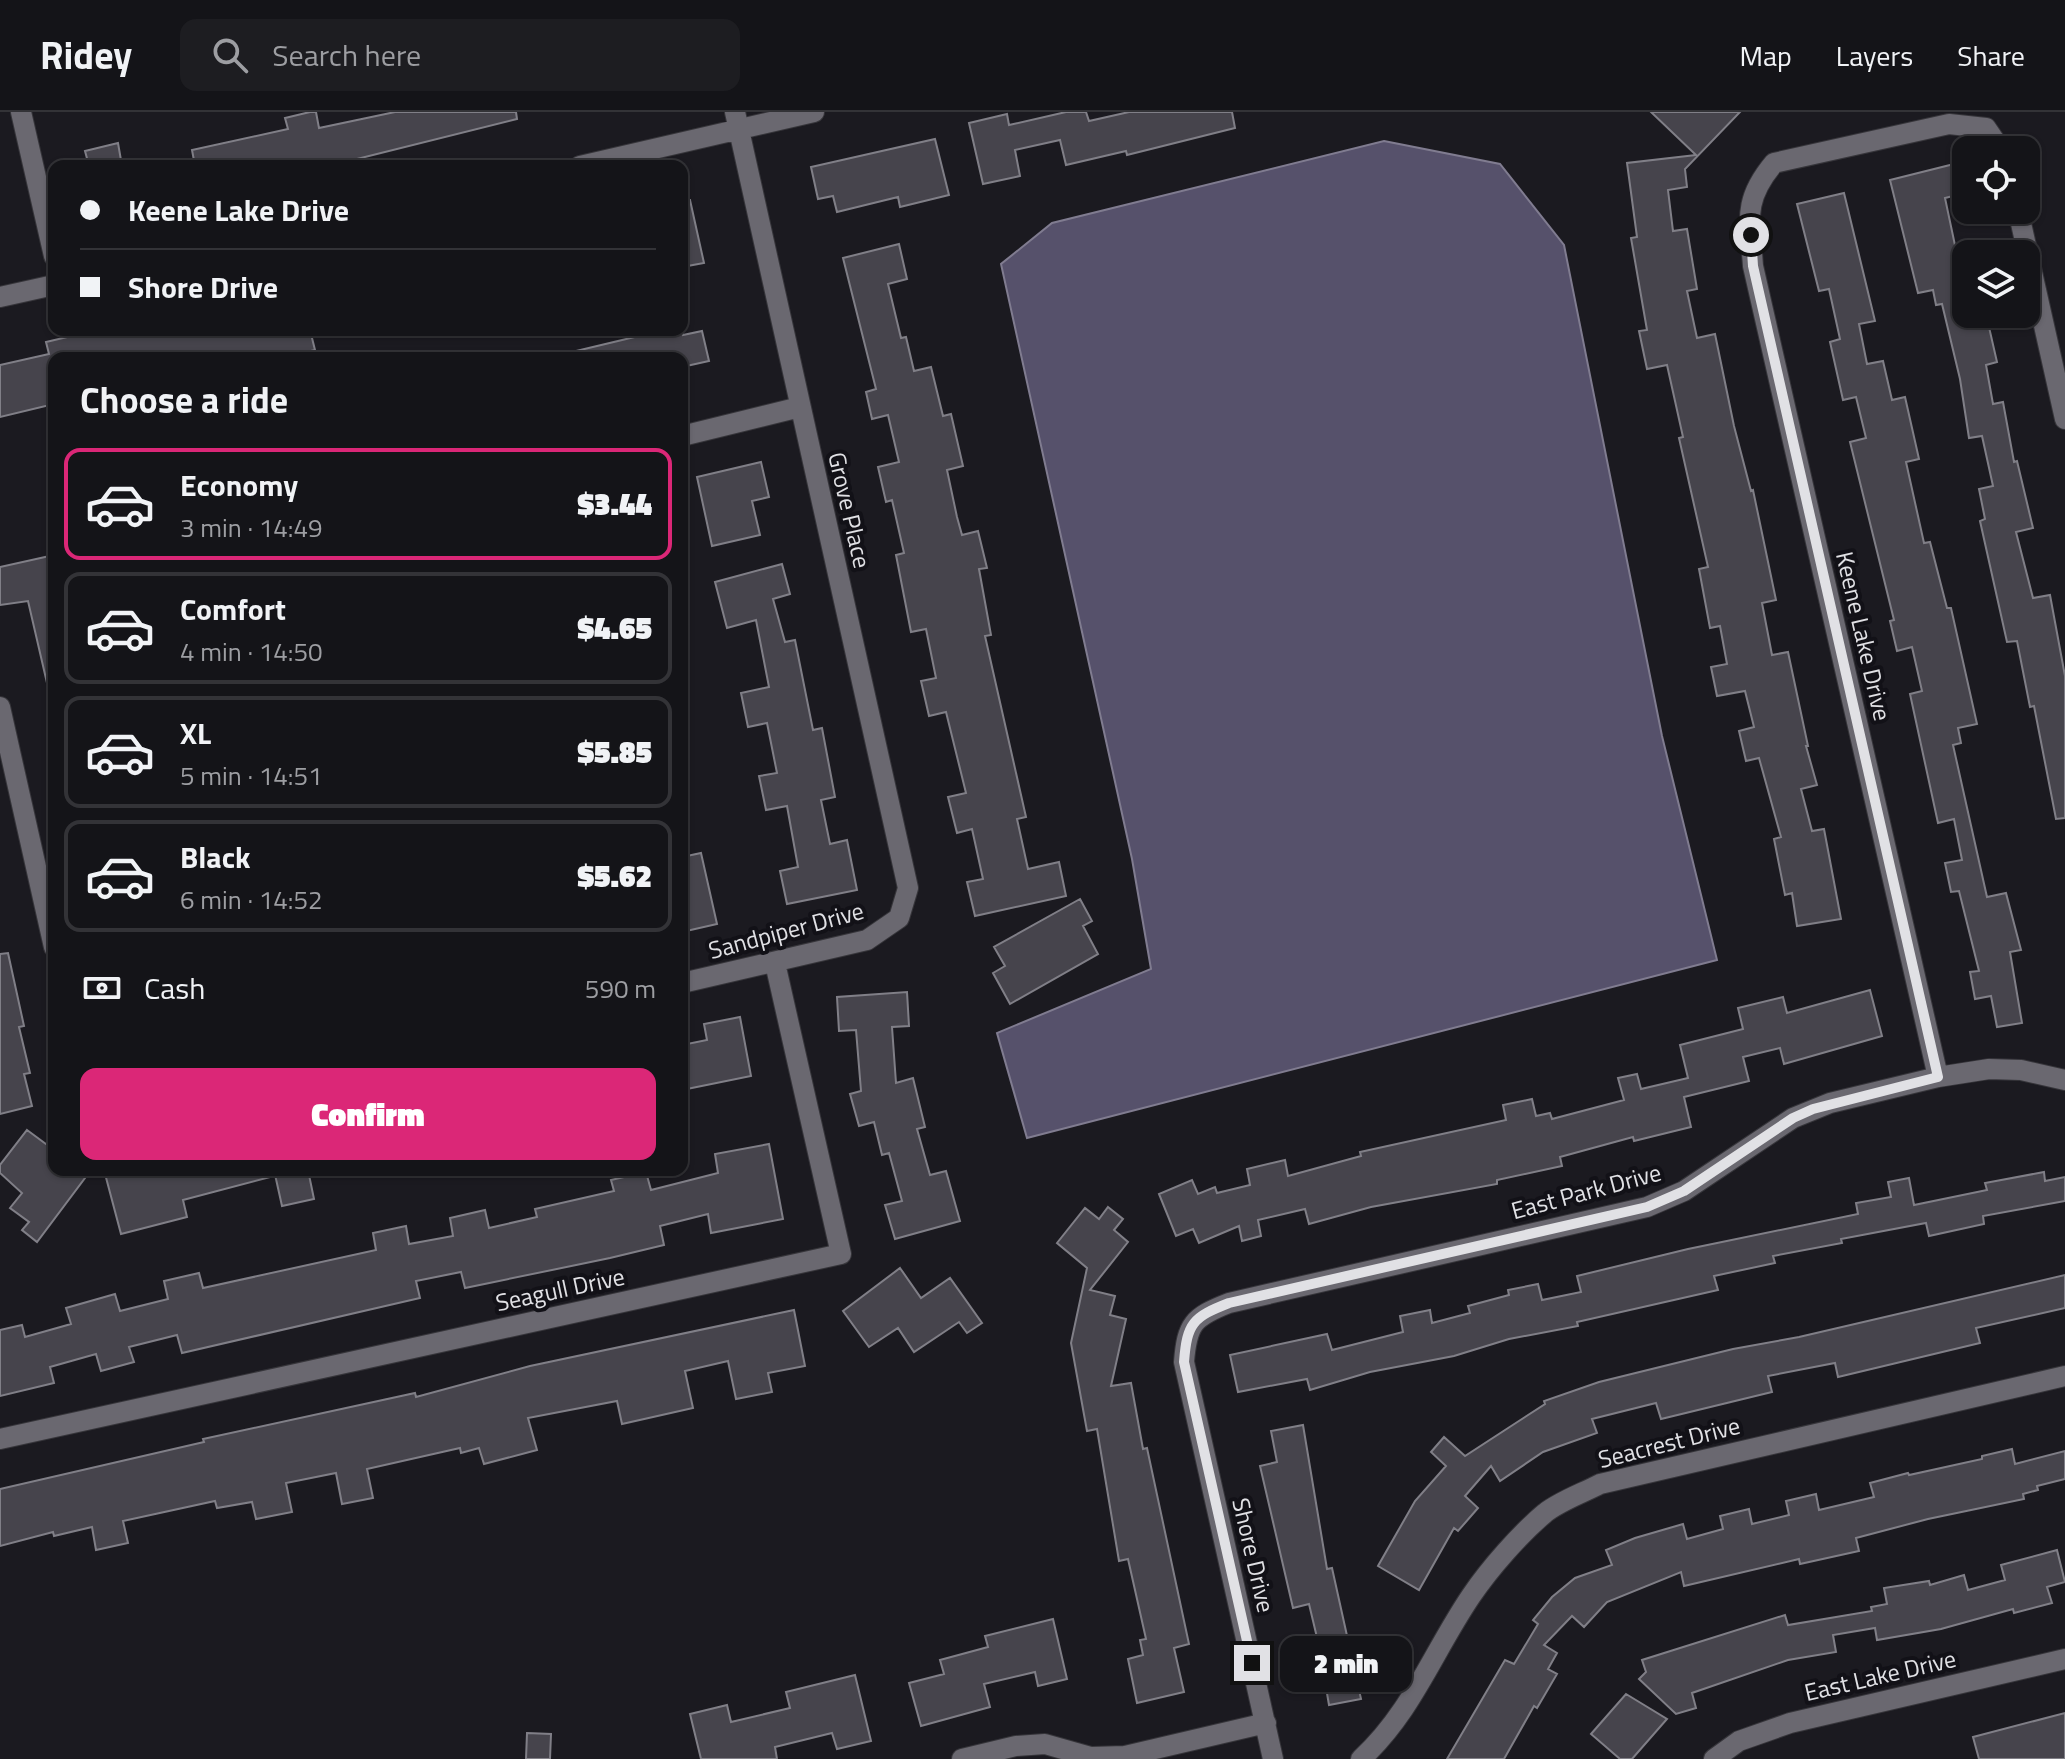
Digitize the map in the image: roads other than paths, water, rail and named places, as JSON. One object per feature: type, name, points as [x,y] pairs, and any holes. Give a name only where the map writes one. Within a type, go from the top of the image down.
[{"type":"street","points":[[21,112],[48,230]]},
{"type":"street","points":[[601,160],[737,121],[814,112]]},
{"type":"street","name":"Grove Place","points":[[737,121],[908,888],[899,918]]},
{"type":"street","name":"Keene Lake Drive","points":[[1938,1077],[1753,266],[1749,204],[1761,178],[1774,163],[1949,124],[1986,128],[1991,136]]},
{"type":"street","points":[[2021,224],[2065,419]]},
{"type":"street","points":[[0,297],[48,286]]},
{"type":"street","points":[[688,435],[800,407]]},
{"type":"street","points":[[0,707],[48,920]]},
{"type":"street","name":"Sandpiper Drive","points":[[688,982],[867,940],[899,918]]},
{"type":"street","name":"Seagull Drive","points":[[0,1439],[841,1254],[775,963]]},
{"type":"street","name":"East Park Drive","points":[[1184,1362],[1185,1344],[1193,1321],[1219,1306],[1647,1207],[1684,1191],[1793,1118],[1813,1109],[1938,1077],[1989,1069],[2021,1070],[2065,1080]]},
{"type":"street","name":"Shore Drive","points":[[1184,1362],[1273,1759]]},
{"type":"street","name":"Seacrest Drive","points":[[1361,1759],[1403,1713],[1471,1596],[1498,1562],[1547,1512],[1600,1484],[2065,1376]]},
{"type":"street","name":"East Lake Drive","points":[[1714,1759],[1739,1741],[1790,1723],[2065,1659]]},
{"type":"street","points":[[962,1759],[1016,1746],[1045,1744],[1091,1757],[1125,1756],[1266,1723]]}]
